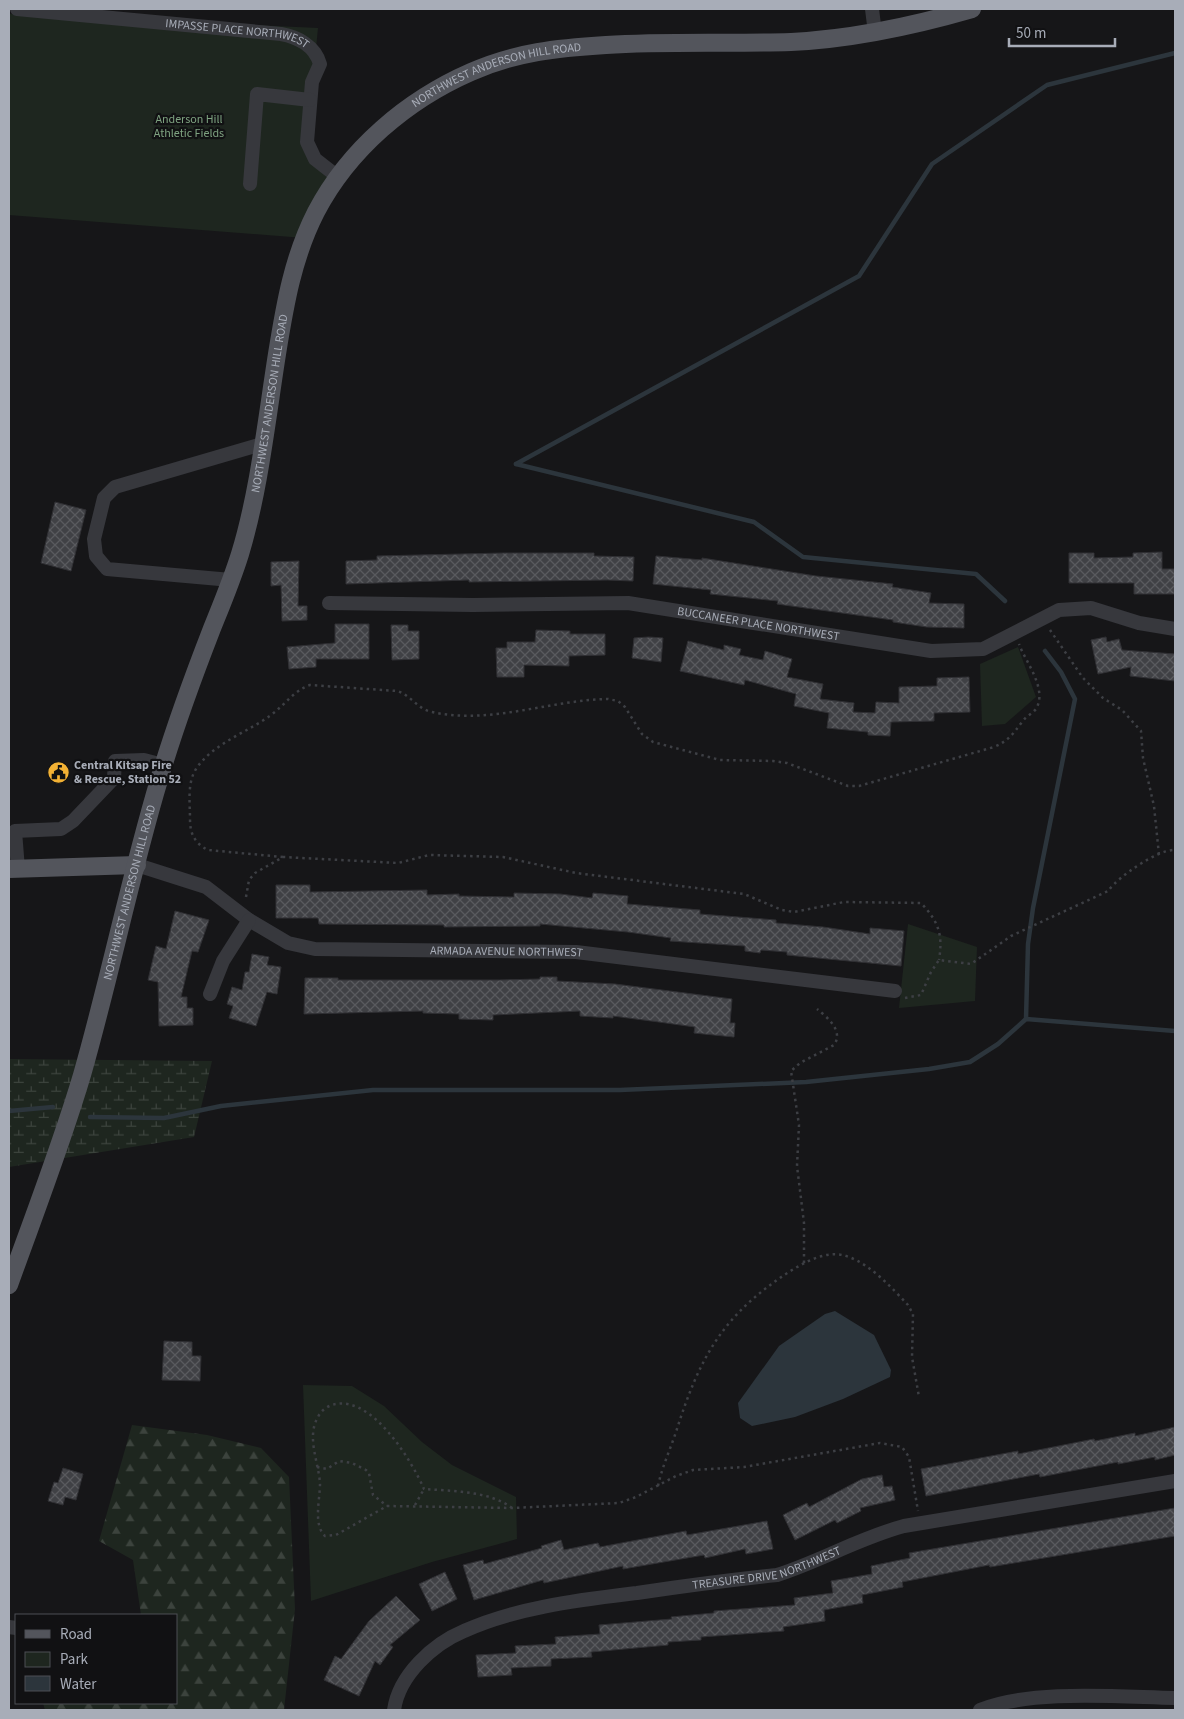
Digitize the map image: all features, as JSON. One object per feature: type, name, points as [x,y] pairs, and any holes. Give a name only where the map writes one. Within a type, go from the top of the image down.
[{"type":"main road","name":"NORTHWEST ANDERSON HILL ROAD","points":[[9,1285],[55,1160],[76,1093],[164,765],[182,708],[231,580],[246,530],[291,275],[313,218],[338,178],[378,132],[416,102],[458,78],[504,58],[570,46],[648,42],[788,42],[875,33],[972,9]]},
{"type":"main road","points":[[13,869],[137,865]]},
{"type":"street","name":"IMPASSE PLACE NORTHWEST","points":[[18,9],[290,36],[313,50],[318,58],[320,64],[312,82],[307,133],[310,151],[322,165],[338,178]]},
{"type":"street","points":[[872,9],[875,33]]},
{"type":"street","points":[[250,184],[256,94],[310,100]]},
{"type":"street","points":[[231,580],[107,569],[96,556],[94,539],[97,524],[104,498],[115,487],[262,444]]},
{"type":"street","name":"BUCCANEER PLACE NORTHWEST","points":[[329,603],[474,605],[628,603],[932,651],[983,649],[1059,610],[1091,608],[1139,623],[1175,629]]},
{"type":"street","points":[[13,869],[16,831],[61,829],[72,821],[114,778],[115,761],[144,760],[164,765]]},
{"type":"street","name":"ARMADA AVENUE NORTHWEST","points":[[137,865],[179,876],[206,887],[249,920],[288,943],[314,949],[576,952],[895,991]]},
{"type":"street","points":[[210,994],[223,961],[249,920]]},
{"type":"street","name":"TREASURE DRIVE NORTHWEST","points":[[394,1710],[403,1682],[428,1654],[462,1631],[502,1617],[584,1600],[777,1575],[798,1568],[871,1535],[919,1523],[1175,1481]]},
{"type":"street","points":[[980,1710],[1014,1700],[1042,1698],[1175,1698]]},
{"type":"path","points":[[1043,618],[1084,678],[1103,698],[1133,720],[1141,731],[1143,752],[1154,806],[1159,855]]},
{"type":"path","points":[[895,991],[902,998],[922,995],[931,972],[939,960],[942,939],[940,931],[920,904],[844,902],[794,912],[782,910],[744,894],[576,873],[503,857],[429,854],[398,863],[283,857],[208,850],[199,846],[190,828],[191,782],[196,769],[207,758],[279,710],[299,689],[310,685],[397,690],[406,693],[420,707],[446,715],[471,716],[608,699],[618,701],[626,706],[642,734],[653,742],[720,760],[773,761],[832,781],[859,786],[994,747],[1012,736],[1023,720],[1034,712],[1038,705],[1035,676],[1014,632]]},
{"type":"path","points":[[939,960],[971,964],[1011,936],[1108,891],[1117,879],[1159,855],[1175,850]]},
{"type":"path","points":[[246,897],[249,880],[255,873],[283,857]]},
{"type":"path","points":[[804,1263],[804,1223],[797,1166],[799,1125],[791,1071],[800,1063],[834,1045],[837,1040],[838,1035],[829,1020],[817,1009]]},
{"type":"path","points":[[658,1486],[687,1396],[698,1371],[717,1337],[742,1309],[777,1280],[804,1263],[829,1254],[848,1256],[870,1270],[908,1305],[913,1314],[912,1357],[919,1397]]},
{"type":"path","points":[[424,1490],[408,1457],[373,1417],[349,1404],[341,1403],[327,1407],[318,1415],[314,1435],[320,1484],[319,1522],[325,1536],[336,1535],[388,1506],[512,1508],[619,1503],[693,1470],[744,1467],[880,1443],[894,1444],[902,1447],[909,1457],[919,1523]]},
{"type":"path","points":[[317,1467],[327,1469],[339,1461],[362,1467],[369,1473],[373,1495],[388,1506]]},
{"type":"path","points":[[424,1490],[487,1497],[506,1503],[512,1508]]},
{"type":"path","points":[[415,1505],[424,1490]]},
{"type":"green space","name":"Anderson Hill Athletic Fields","points":[[9,14],[318,28],[307,142],[338,177],[304,238],[9,215]]},
{"type":"green space","points":[[1018,647],[1036,697],[1005,724],[982,726],[980,664]]},
{"type":"green space","points":[[908,924],[977,947],[975,1001],[899,1008]]},
{"type":"green space","points":[[9,1059],[212,1061],[194,1137],[9,1167]]},
{"type":"green space","points":[[303,1385],[352,1386],[384,1406],[422,1442],[452,1465],[516,1497],[517,1539],[432,1562],[311,1601]]},
{"type":"green space","points":[[132,1425],[207,1435],[261,1448],[289,1477],[295,1609],[284,1710],[45,1710],[43,1704],[178,1704],[178,1614],[141,1614],[133,1560],[99,1541]]},
{"type":"water","points":[[835,1311],[874,1335],[891,1370],[890,1377],[843,1399],[795,1417],[752,1426],[740,1418],[738,1403],[779,1346],[825,1314]]},
{"type":"building","points":[[55,502],[86,510],[71,571],[41,563]]},
{"type":"building","points":[[1162,552],[1162,569],[1175,569],[1175,594],[1134,594],[1134,583],[1069,583],[1069,553],[1094,553],[1094,558],[1133,557],[1133,553]]},
{"type":"building","points":[[594,553],[594,556],[634,557],[633,581],[469,582],[469,580],[346,584],[346,561],[377,560],[377,556]]},
{"type":"building","points":[[656,556],[702,560],[702,558],[816,576],[893,584],[892,587],[931,593],[929,603],[964,604],[964,628],[927,627],[893,622],[893,620],[777,604],[778,601],[710,594],[711,590],[653,584]]},
{"type":"building","points":[[299,561],[298,606],[307,606],[307,620],[282,621],[281,585],[271,586],[271,562]]},
{"type":"building","points":[[335,624],[369,624],[369,659],[316,659],[316,667],[289,669],[287,647],[335,643]]},
{"type":"building","points":[[391,625],[408,625],[408,631],[419,631],[419,659],[392,660]]},
{"type":"building","points":[[536,630],[570,631],[570,634],[605,634],[605,655],[569,656],[569,666],[524,665],[524,677],[497,677],[496,648],[507,648],[507,642],[535,642]]},
{"type":"building","points":[[1106,637],[1107,642],[1119,639],[1122,650],[1175,654],[1175,681],[1130,676],[1131,667],[1098,674],[1091,640]]},
{"type":"building","points":[[634,638],[663,638],[661,662],[632,658]]},
{"type":"building","points":[[688,641],[724,650],[724,645],[741,649],[739,655],[763,660],[765,651],[792,659],[787,677],[823,684],[820,699],[854,703],[853,712],[875,713],[876,702],[899,703],[899,687],[937,686],[937,678],[969,677],[970,712],[934,713],[934,721],[891,722],[890,736],[868,735],[868,732],[827,728],[829,713],[794,706],[796,694],[745,680],[744,685],[680,671]]},
{"type":"building","points":[[276,885],[310,885],[310,892],[427,890],[427,895],[459,894],[459,896],[514,897],[514,893],[560,894],[592,898],[593,893],[628,896],[627,904],[700,910],[700,914],[776,920],[776,923],[870,934],[870,928],[904,931],[901,966],[787,955],[787,952],[761,950],[760,953],[745,951],[745,946],[670,941],[671,938],[628,932],[540,924],[540,926],[444,927],[444,925],[319,924],[318,918],[276,918]]},
{"type":"building","points":[[175,911],[209,920],[198,952],[192,951],[181,997],[187,997],[187,1008],[193,1008],[193,1025],[159,1026],[158,982],[148,980],[156,946],[166,949]]},
{"type":"building","points":[[252,954],[269,957],[267,965],[281,967],[277,994],[267,992],[256,1026],[229,1018],[233,1006],[227,1004],[232,987],[242,990],[245,972],[249,972]]},
{"type":"building","points":[[540,977],[557,977],[557,981],[615,984],[732,999],[730,1023],[735,1023],[734,1037],[694,1033],[695,1027],[659,1022],[613,1016],[613,1018],[580,1016],[580,1011],[493,1015],[493,1020],[459,1019],[459,1014],[423,1013],[423,1011],[304,1014],[305,978],[338,978],[338,980],[499,980],[540,979]]},
{"type":"building","points":[[164,1341],[192,1342],[192,1356],[201,1356],[200,1381],[162,1380]]},
{"type":"building","points":[[1175,1427],[1175,1455],[1155,1460],[1155,1457],[1118,1464],[1118,1462],[1040,1477],[1039,1474],[926,1496],[921,1469],[1018,1451],[1018,1454],[1094,1439],[1095,1441],[1135,1433],[1135,1436]]},
{"type":"building","points":[[63,1468],[83,1474],[76,1500],[65,1497],[63,1505],[48,1501],[54,1482],[58,1483]]},
{"type":"building","points":[[882,1475],[884,1487],[892,1486],[895,1500],[860,1508],[861,1511],[837,1523],[835,1520],[795,1540],[783,1515],[807,1503],[809,1507],[862,1479]]},
{"type":"building","points":[[1175,1508],[1175,1536],[990,1567],[989,1565],[902,1582],[903,1587],[862,1595],[863,1603],[824,1610],[825,1621],[783,1627],[784,1631],[701,1637],[701,1640],[668,1642],[668,1645],[591,1652],[592,1657],[551,1659],[551,1666],[511,1668],[512,1675],[478,1677],[476,1655],[516,1653],[515,1646],[556,1644],[555,1637],[600,1634],[599,1625],[672,1619],[671,1617],[714,1613],[714,1611],[795,1605],[794,1598],[833,1593],[831,1581],[872,1574],[871,1566],[910,1558],[909,1553]]},
{"type":"building","points":[[767,1521],[773,1549],[746,1554],[745,1549],[705,1558],[704,1555],[623,1569],[623,1566],[544,1583],[543,1580],[474,1600],[463,1565],[483,1560],[484,1564],[542,1548],[541,1546],[561,1540],[564,1550],[598,1543],[600,1547],[686,1531],[687,1535]]},
{"type":"building","points":[[445,1572],[457,1599],[432,1611],[419,1584]]},
{"type":"building","points":[[396,1596],[420,1620],[390,1645],[393,1647],[380,1665],[375,1661],[359,1696],[324,1680],[335,1656],[341,1659],[369,1621]]},
{"type":"waterway","points":[[516,464],[859,276],[932,164],[1047,85],[1175,53]]},
{"type":"waterway","points":[[516,464],[754,522],[803,557],[976,574],[1005,601]]},
{"type":"waterway","points":[[1026,1019],[1028,944],[1033,908],[1075,699],[1061,672],[1045,651]]},
{"type":"waterway","points":[[90,1117],[164,1118],[221,1106],[373,1090],[620,1090],[806,1082],[929,1069],[970,1062],[998,1044],[1026,1019],[1175,1031]]},
{"type":"waterway","points":[[9,1111],[53,1107]]},
{"type":"place","name":"Central Kitsap Fire & Rescue, Station 52","points":[[58,772]]}]
